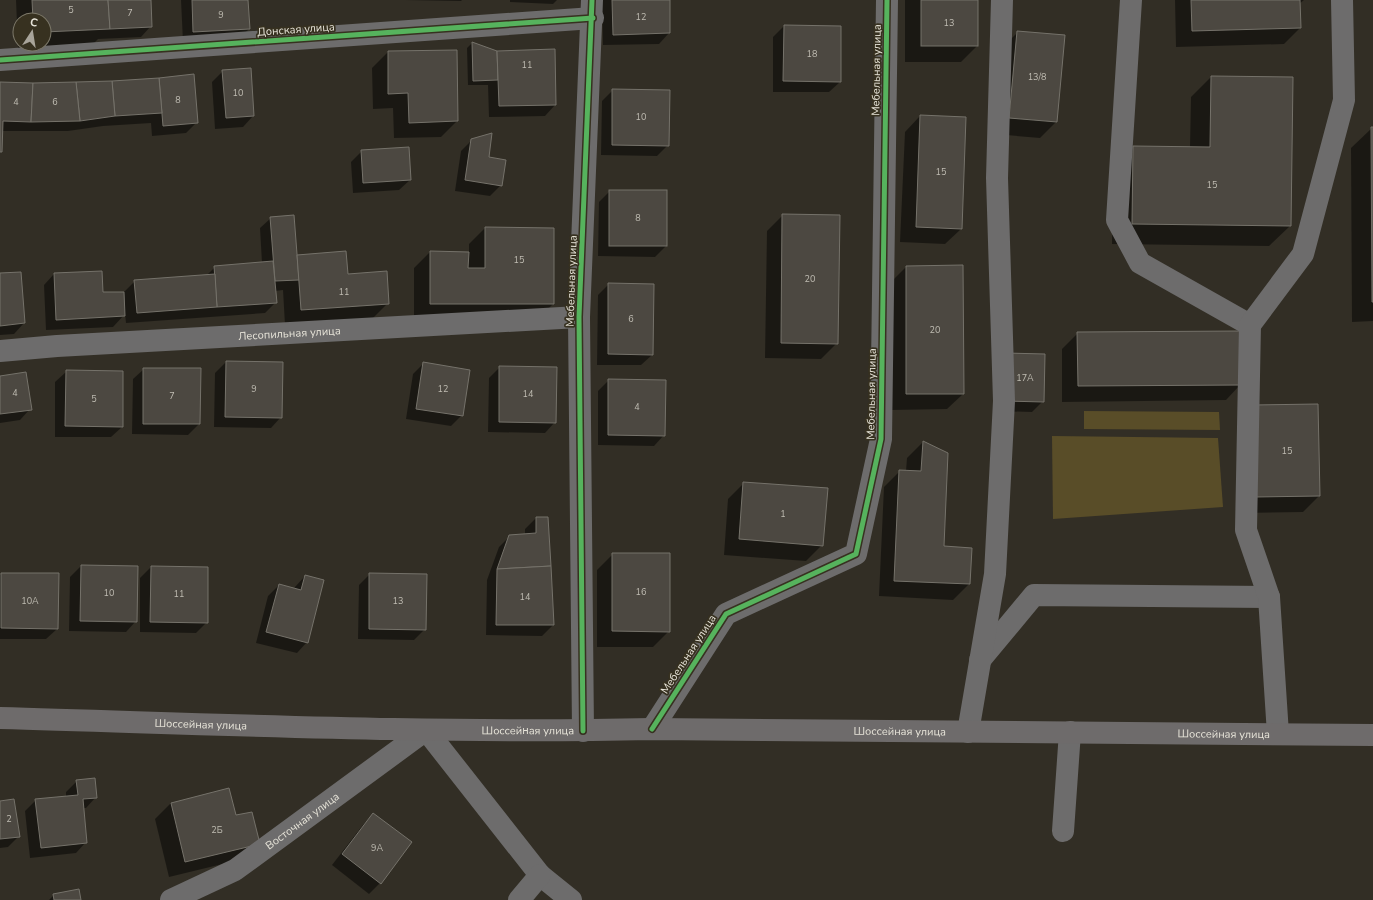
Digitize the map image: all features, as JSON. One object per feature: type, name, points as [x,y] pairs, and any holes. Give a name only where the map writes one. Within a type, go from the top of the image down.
[{"type":"main road","name":"Шоссейная улица","points":[[0,718],[426,730],[652,729],[1373,734]]},
{"type":"street","name":"Мебельная улица","points":[[652,729],[726,614],[856,554],[881,439],[887,0]]},
{"type":"street","points":[[968,732],[995,574],[1004,401],[997,178],[1002,0]]},
{"type":"street","points":[[1131,0],[1117,220],[1140,263],[1250,325]]},
{"type":"street","points":[[1278,734],[1269,597],[1246,530],[1250,325],[1303,254],[1344,100],[1342,0]]},
{"type":"street","name":"Мебельная улица","points":[[583,730],[579,316],[592,9]]},
{"type":"street","name":"Донская улица","points":[[0,60],[592,9]]},
{"type":"street","name":"Лесопильная улица","points":[[0,351],[57,346],[579,316]]},
{"type":"street","points":[[980,660],[1034,595],[1269,597]]},
{"type":"street","points":[[426,730],[540,875],[571,900]]},
{"type":"street","name":"Восточная улица","points":[[171,900],[235,870],[426,730]]},
{"type":"street","points":[[1063,831],[1070,732]]},
{"type":"street","points":[[519,900],[540,875]]},
{"type":"shaded area","points":[[1084,411],[1219,412],[1220,430],[1084,429]]},
{"type":"shaded area","points":[[1052,436],[1218,438],[1223,507],[1053,519]]},
{"type":"building","points":[[32,0],[108,0],[110,29],[52,32],[52,12],[33,12]]},
{"type":"building","points":[[108,0],[151,0],[152,27],[110,29]]},
{"type":"building","points":[[192,0],[248,0],[250,29],[193,32]]},
{"type":"building","points":[[612,0],[670,0],[670,33],[613,35]]},
{"type":"building","points":[[921,0],[978,0],[978,46],[921,46]]},
{"type":"building","points":[[1191,0],[1300,0],[1301,28],[1192,31]]},
{"type":"building","points":[[784,25],[841,26],[841,82],[783,81]]},
{"type":"building","points":[[1017,31],[1065,35],[1057,122],[1009,118]]},
{"type":"building","points":[[472,42],[497,51],[498,80],[473,81]]},
{"type":"building","points":[[555,49],[556,105],[499,106],[497,51]]},
{"type":"building","points":[[457,50],[458,121],[409,123],[408,93],[388,94],[388,51]]},
{"type":"building","points":[[251,68],[254,116],[226,118],[222,70]]},
{"type":"building","points":[[194,74],[198,123],[163,126],[159,78]]},
{"type":"building","points":[[1211,76],[1293,77],[1291,226],[1132,224],[1133,146],[1210,147]]},
{"type":"building","points":[[159,78],[162,113],[115,116],[112,81]]},
{"type":"building","points":[[112,81],[115,116],[80,121],[76,82]]},
{"type":"building","points":[[0,82],[33,83],[31,122],[3,121],[2,152],[0,152]]},
{"type":"building","points":[[76,82],[80,121],[31,122],[33,83]]},
{"type":"building","points":[[612,89],[670,90],[669,146],[612,145]]},
{"type":"building","points":[[920,115],[966,117],[962,229],[916,227]]},
{"type":"building","points":[[1371,127],[1373,127],[1373,302],[1372,302]]},
{"type":"building","points":[[492,133],[489,157],[506,160],[502,186],[465,180],[471,139]]},
{"type":"building","points":[[409,147],[411,180],[363,183],[361,150]]},
{"type":"building","points":[[609,190],[667,190],[667,246],[609,246]]},
{"type":"building","points":[[782,214],[840,215],[838,344],[781,343]]},
{"type":"building","points":[[294,215],[299,280],[275,281],[270,217]]},
{"type":"building","points":[[485,227],[554,228],[554,304],[430,304],[430,251],[469,252],[468,268],[485,268]]},
{"type":"building","points":[[346,251],[348,274],[387,271],[389,304],[301,310],[297,255]]},
{"type":"building","points":[[273,261],[277,303],[217,307],[214,266]]},
{"type":"building","points":[[963,265],[964,394],[906,394],[906,266]]},
{"type":"building","points":[[102,271],[103,292],[124,292],[125,316],[56,320],[54,273]]},
{"type":"building","points":[[21,272],[25,323],[0,326],[0,273]]},
{"type":"building","points":[[215,274],[217,307],[137,313],[134,280]]},
{"type":"building","points":[[608,283],[654,284],[653,355],[608,354]]},
{"type":"building","points":[[1242,331],[1242,385],[1078,386],[1077,332]]},
{"type":"building","points":[[1005,353],[1045,354],[1044,402],[1004,401]]},
{"type":"building","points":[[226,361],[283,362],[282,418],[225,417]]},
{"type":"building","points":[[423,362],[470,370],[463,416],[416,409]]},
{"type":"building","points":[[499,366],[557,367],[556,423],[499,422]]},
{"type":"building","points":[[143,368],[201,368],[200,424],[143,424]]},
{"type":"building","points":[[66,370],[123,371],[123,427],[65,426]]},
{"type":"building","points":[[26,372],[32,410],[0,414],[0,376]]},
{"type":"building","points":[[608,379],[666,380],[665,436],[608,435]]},
{"type":"building","points":[[1318,404],[1320,496],[1255,497],[1253,405]]},
{"type":"building","points":[[923,441],[948,453],[944,546],[972,548],[970,584],[894,581],[899,470],[921,471]]},
{"type":"building","points":[[743,482],[828,488],[823,546],[739,539]]},
{"type":"building","points":[[536,517],[548,517],[551,566],[497,569],[509,535],[536,533]]},
{"type":"building","points":[[612,553],[670,553],[670,632],[612,631]]},
{"type":"building","points":[[81,565],[138,566],[137,622],[80,621]]},
{"type":"building","points":[[151,566],[208,567],[208,623],[150,622]]},
{"type":"building","points":[[551,566],[554,625],[496,625],[497,569]]},
{"type":"building","points":[[1,573],[59,573],[58,629],[1,628]]},
{"type":"building","points":[[369,573],[427,574],[426,630],[369,629]]},
{"type":"building","points":[[305,575],[324,580],[308,643],[266,632],[279,584],[301,590]]},
{"type":"building","points":[[95,778],[97,798],[83,799],[87,843],[41,848],[35,799],[78,795],[76,780]]},
{"type":"building","points":[[229,788],[236,815],[252,812],[260,844],[185,862],[171,803]]},
{"type":"building","points":[[14,799],[20,837],[0,839],[0,801]]},
{"type":"building","points":[[373,813],[412,842],[381,884],[342,854]]},
{"type":"building","points":[[79,889],[81,900],[54,900],[53,894]]},
{"type":"cycle path","points":[[583,731],[579,317],[592,0]]},
{"type":"cycle path","points":[[652,729],[726,614],[856,554],[881,439],[887,0]]},
{"type":"cycle path","points":[[0,60],[593,18]]}]
